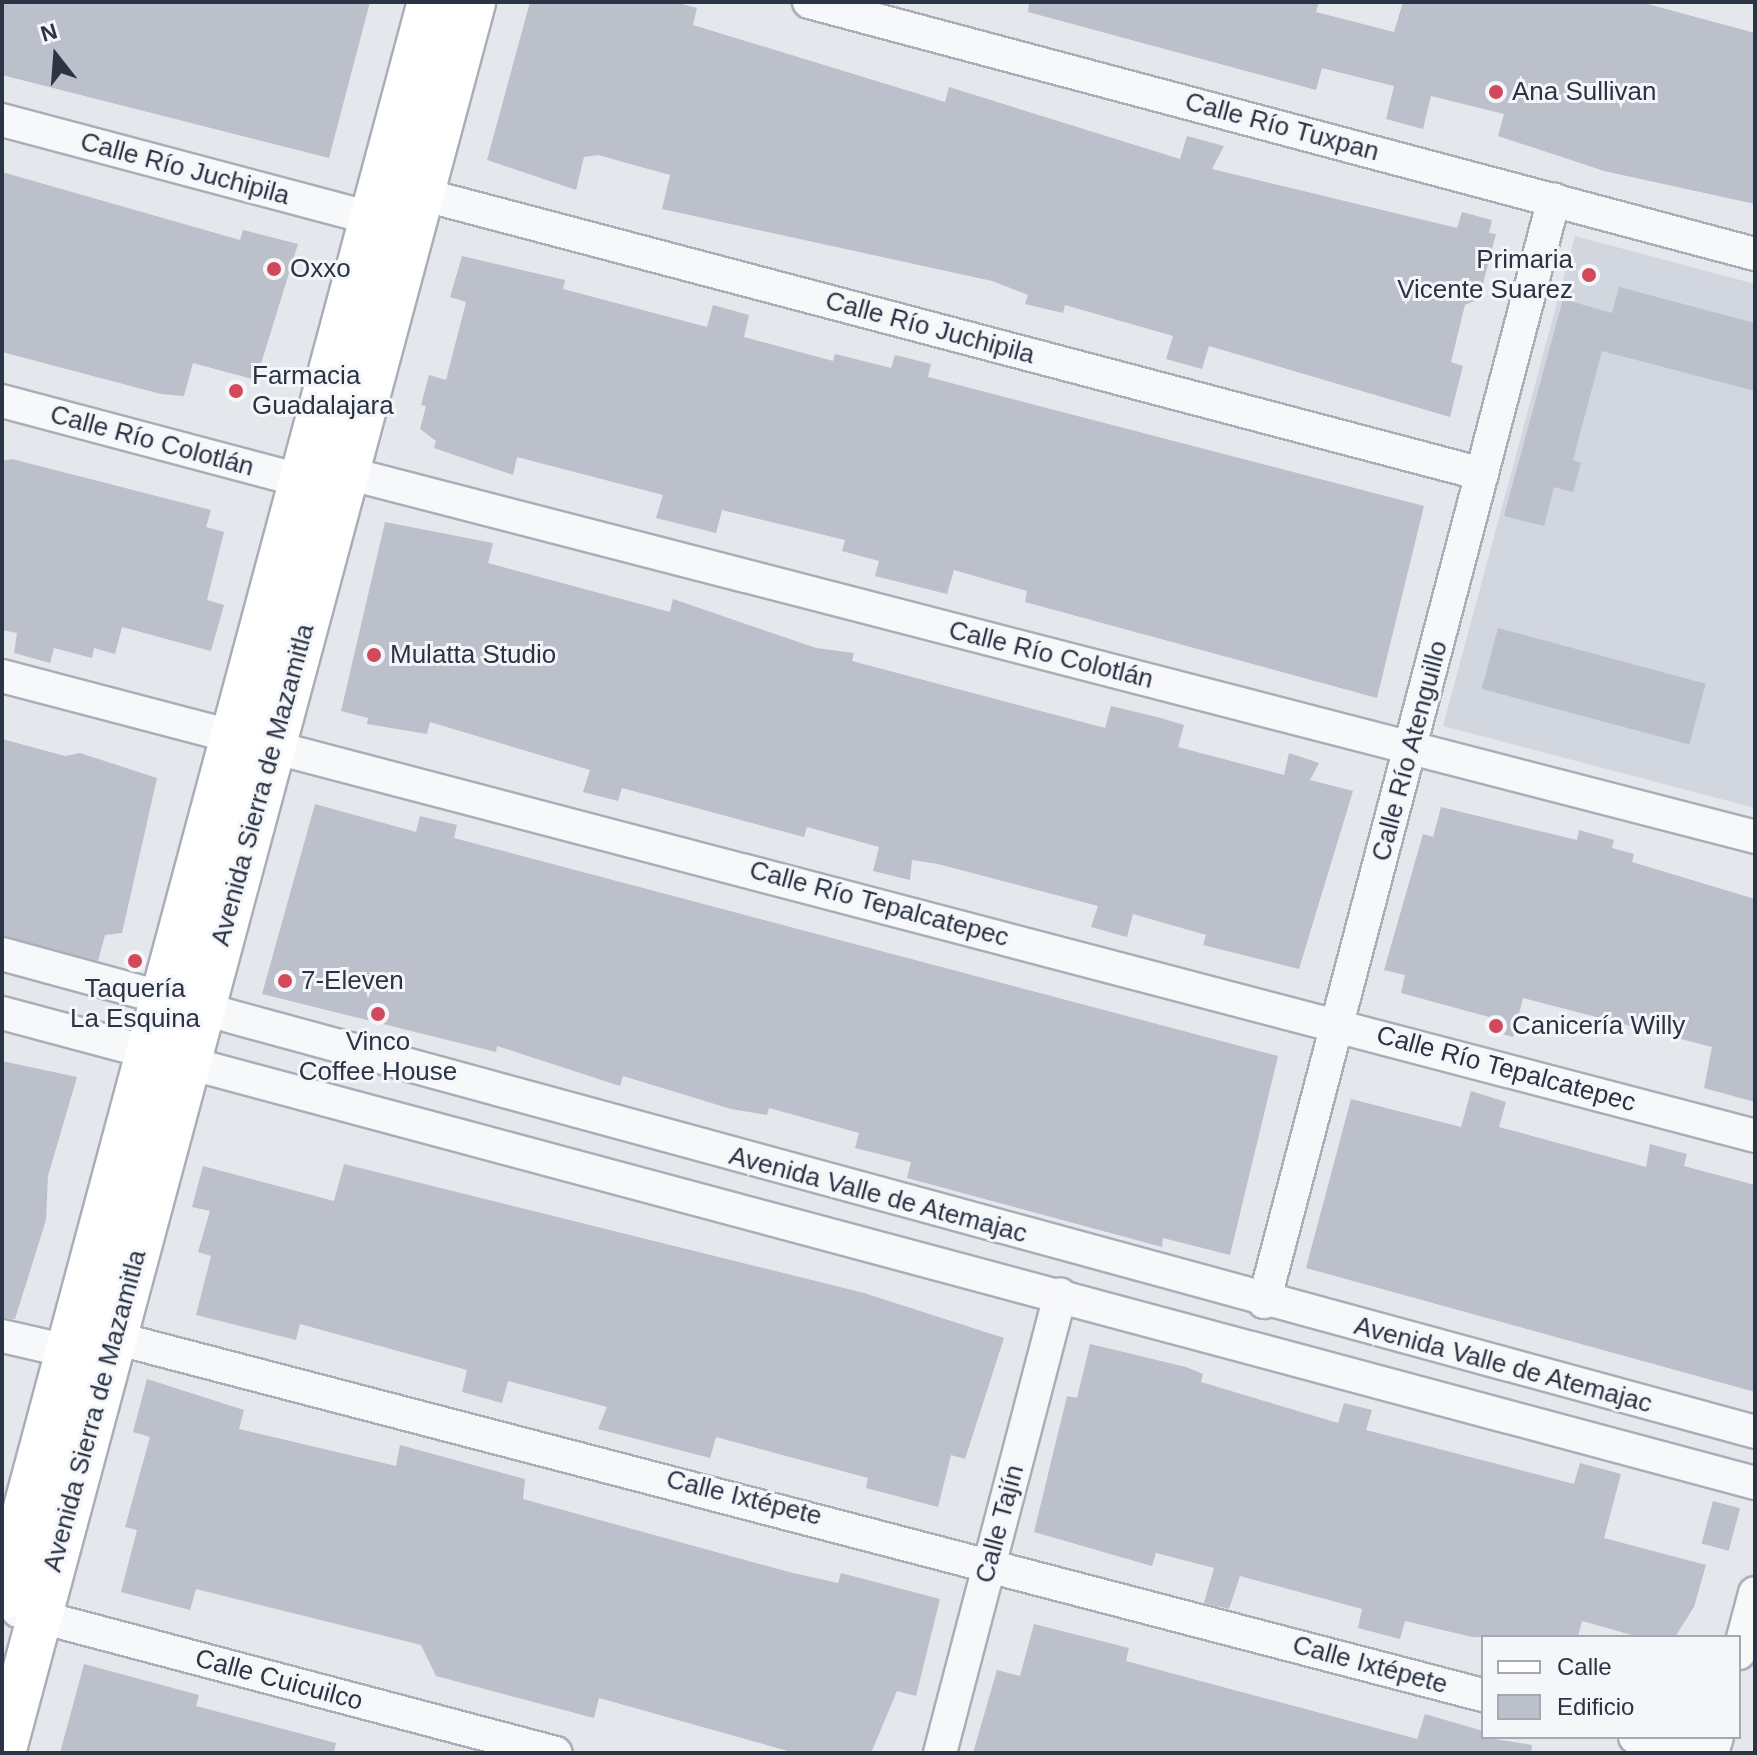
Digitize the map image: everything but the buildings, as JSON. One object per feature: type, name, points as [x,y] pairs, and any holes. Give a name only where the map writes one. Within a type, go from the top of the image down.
[{"type":"street","name":"Avenida Sierra de Mazamitla","points":[[184,1001],[231,735],[302,481],[372,201],[430,2]]},
{"type":"street","name":"Avenida Sierra de Mazamitla","points":[[15,1607],[115,1338],[169,1058],[184,1001],[274,745],[425,194],[473,2]]},
{"type":"street","name":"Calle Río Tuxpan","points":[[809,2],[1755,254]]},
{"type":"street","name":"Calle Río Juchipila","points":[[2,120],[372,201],[425,194],[1482,474]]},
{"type":"street","name":"Calle Río Atenguillo","points":[[1264,1302],[1554,199]]},
{"type":"street","name":"Calle Río Colotlán","points":[[2,401],[302,481]]},
{"type":"street","name":"Calle Río Colotlán","points":[[347,473],[1755,837]]},
{"type":"street","name":"Calle Río Tepalcatepec","points":[[2,676],[1338,1024],[1755,1136]]},
{"type":"street","name":"Avenida Valle de Atemajac","points":[[2,954],[184,1001],[1264,1302],[1755,1432]]},
{"type":"street","name":"Avenida Valle de Atemajac","points":[[2,1013],[1060,1294],[1755,1483]]},
{"type":"street","name":"Avenida Sierra de Mazamitla","points":[[3,1753],[15,1607],[68,1351],[169,1058]]},
{"type":"street","name":"Calle Tajín","points":[[940,1753],[1060,1294]]},
{"type":"street","name":"Calle Ixtépete","points":[[2,1336],[68,1351],[115,1338],[990,1561],[1481,1694]]},
{"type":"street","points":[[1741,1646],[1755,1593]]},
{"type":"street","name":"Calle Cuicuilco","points":[[15,1607],[556,1753]]},
{"type":"street","points":[[1642,1739],[1694,1753]]},
{"type":"shaded area","points":[[1575,236],[1755,284],[1755,808],[1443,726]]},
{"type":"place","name":"Ana Sullivan","points":[[1496,92]]},
{"type":"place","name":"Oxxo","points":[[274,269]]},
{"type":"place","name":"Primaria Vicente Suarez","points":[[1589,275]]},
{"type":"place","name":"Farmacia Guadalajara","points":[[236,391]]},
{"type":"place","name":"Mulatta Studio","points":[[374,655]]},
{"type":"place","name":"Taquería La Esquina","points":[[135,961]]},
{"type":"place","name":"7-Eleven","points":[[285,981]]},
{"type":"place","name":"Vinco Coffee House","points":[[378,1014]]},
{"type":"place","name":"Canicería Willy","points":[[1496,1026]]}]
